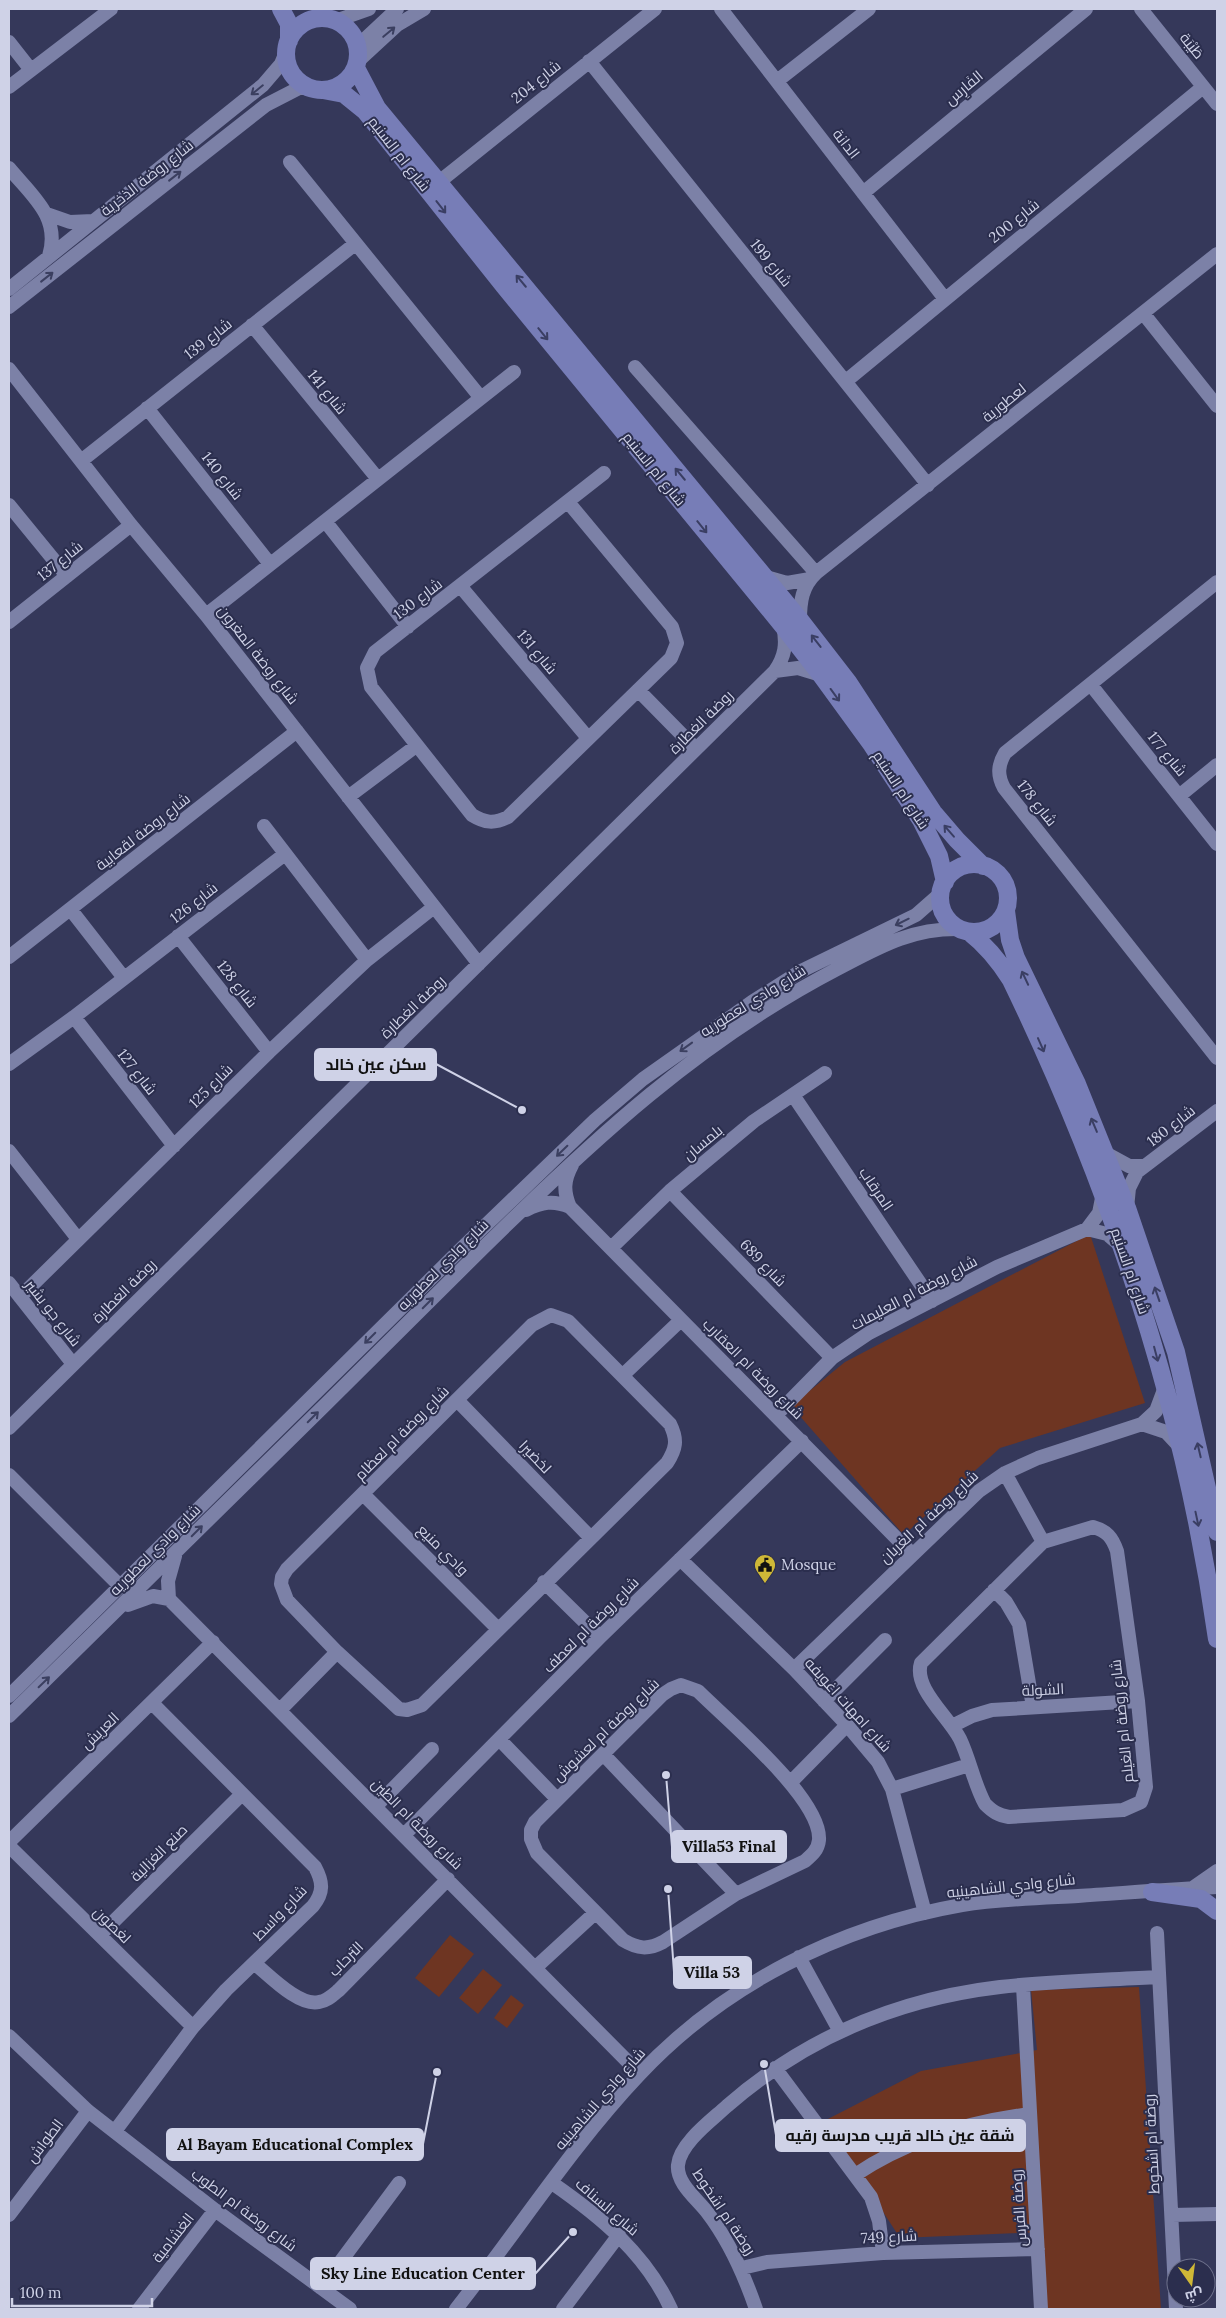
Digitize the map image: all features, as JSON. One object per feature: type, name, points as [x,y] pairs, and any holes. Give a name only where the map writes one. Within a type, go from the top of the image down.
[{"type":"main road","points":[[281,9],[289,24],[287,47],[287,64],[292,74],[301,83],[317,89],[334,88],[344,82],[358,61],[354,37],[349,30],[322,16],[301,25],[287,47]]},
{"type":"main road","name":"شارع ام السنيم","points":[[358,61],[377,108],[766,577],[848,682],[933,812],[983,866]]},
{"type":"main road","name":"شارع ام السنيم","points":[[317,89],[344,94],[365,111],[504,286],[783,626],[872,745],[921,820],[939,856],[943,887]]},
{"type":"main road","points":[[972,864],[983,866],[994,870],[1004,883],[1008,899],[1006,910],[992,927],[982,931],[965,931],[951,923],[944,914],[941,904],[943,887],[952,873],[961,867],[972,864]]},
{"type":"main road","name":"شارع ام السنيم","points":[[1006,910],[1010,940],[1016,958],[1077,1084],[1107,1154],[1176,1352],[1217,1532]]},
{"type":"main road","name":"شارع ام السنيم","points":[[965,931],[989,949],[1010,980],[1075,1120],[1122,1247],[1148,1321],[1181,1449],[1202,1543],[1217,1639]]},
{"type":"main road","points":[[1152,1892],[1202,1899],[1217,1911]]},
{"type":"street","points":[[9,87],[111,9]]},
{"type":"street","points":[[322,16],[368,9]]},
{"type":"street","points":[[358,61],[366,38],[397,9]]},
{"type":"street","points":[[358,61],[397,25],[424,9]]},
{"type":"street","name":"شارع 204","points":[[439,182],[655,9]]},
{"type":"street","name":"الدانة","points":[[721,9],[946,299]]},
{"type":"street","points":[[777,81],[869,9]]},
{"type":"street","name":"الفَارِس","points":[[863,193],[1086,9]]},
{"type":"street","name":"طَيْبَة","points":[[1141,9],[1217,104]]},
{"type":"street","points":[[9,42],[32,70]]},
{"type":"street","name":"شارع روضة الذخرية","points":[[9,289],[263,85],[281,64],[287,47]]},
{"type":"street","name":"شارع 199","points":[[589,61],[928,484]]},
{"type":"street","name":"شارع 200","points":[[846,381],[1203,87]]},
{"type":"street","name":"شارع روضة الذخرية","points":[[9,307],[266,105],[299,88],[317,89]]},
{"type":"street","points":[[290,162],[481,398]]},
{"type":"street","points":[[9,168],[48,214],[53,240],[49,256]]},
{"type":"street","points":[[48,214],[70,222],[94,221]]},
{"type":"street","name":"شارع 139","points":[[81,461],[355,244]]},
{"type":"street","name":"لعطورية","points":[[766,577],[787,583],[799,582],[813,576],[1217,254]]},
{"type":"street","points":[[1143,313],[1217,406]]},
{"type":"street","name":"شارع 141","points":[[252,325],[378,479]]},
{"type":"street","points":[[635,367],[813,576],[801,599],[800,620]]},
{"type":"street","points":[[206,615],[514,372]]},
{"type":"street","name":"شارع روضة المغرون","points":[[11,376],[206,615],[479,964]]},
{"type":"street","name":"شارع 140","points":[[147,408],[270,564]]},
{"type":"street","name":"شارع 130","points":[[568,502],[672,627],[677,643],[671,658],[508,817],[490,823],[472,815],[416,746],[371,687],[367,676],[367,668],[375,652],[461,587],[604,473]]},
{"type":"street","points":[[11,512],[67,576]]},
{"type":"street","points":[[325,521],[408,627]]},
{"type":"street","name":"شارع 137","points":[[9,622],[131,524]]},
{"type":"street","name":"شارع 178","points":[[1217,582],[1005,753],[1000,762],[999,779],[1217,1058]]},
{"type":"street","name":"شارع 131","points":[[461,587],[588,738]]},
{"type":"street","name":"روضة الغطارة","points":[[9,1428],[775,671],[782,661],[786,648],[783,626]]},
{"type":"street","points":[[775,671],[798,668],[821,675]]},
{"type":"street","name":"شارع 177","points":[[1091,685],[1217,844]]},
{"type":"street","points":[[638,690],[696,749]]},
{"type":"street","name":"شارع روضة لقعابية","points":[[9,957],[297,731]]},
{"type":"street","points":[[348,797],[416,746]]},
{"type":"street","points":[[1179,796],[1217,765]]},
{"type":"street","points":[[264,826],[367,960]]},
{"type":"street","name":"شارع 126","points":[[9,1064],[74,1017],[285,854]]},
{"type":"street","name":"شارع وادي لعطوريه","points":[[9,1696],[475,1235],[595,1120],[643,1079],[712,1028],[801,971],[916,915],[943,887]]},
{"type":"street","name":"شارع 125","points":[[20,1297],[269,1052],[367,960],[434,907]]},
{"type":"street","points":[[71,910],[124,978]]},
{"type":"street","name":"شارع وادي لعطوريه","points":[[9,1716],[575,1158],[662,1083],[720,1040],[808,984],[902,937],[923,931],[965,931]]},
{"type":"street","name":"شارع 128","points":[[178,936],[269,1052]]},
{"type":"street","name":"شارع 127","points":[[74,1017],[174,1146]]},
{"type":"street","name":"بلمسان","points":[[612,1248],[670,1191],[754,1121],[825,1074]]},
{"type":"street","name":"المرقاب","points":[[793,1095],[932,1301]]},
{"type":"street","name":"شارع 180","points":[[1127,1208],[1129,1188],[1132,1180],[1144,1166],[1164,1153],[1217,1110]]},
{"type":"street","points":[[9,1151],[78,1239]]},
{"type":"street","name":"شارع 180","points":[[1107,1154],[1122,1164],[1144,1166]]},
{"type":"street","points":[[570,1207],[564,1183],[575,1158]]},
{"type":"street","name":"شارع 689","points":[[670,1191],[832,1358]]},
{"type":"street","points":[[1103,1194],[1099,1213],[1087,1229],[1107,1234],[1122,1247]]},
{"type":"street","points":[[518,1214],[544,1202],[559,1202],[570,1207]]},
{"type":"street","name":"شارع روضة ام العقارب","points":[[570,1207],[912,1554]]},
{"type":"street","name":"شارع روضة ام العليمات","points":[[776,1414],[832,1358],[869,1333],[997,1267],[1087,1229]]},
{"type":"street","name":"شارع جو بشير","points":[[9,1283],[72,1364]]},
{"type":"street","name":"شارع روضة ام لعظام","points":[[551,1316],[568,1321],[623,1375],[670,1424],[676,1443],[673,1453],[667,1462],[422,1704],[407,1710],[393,1705],[337,1652],[287,1600],[281,1584],[282,1576],[457,1400],[532,1325],[551,1316]]},
{"type":"street","points":[[623,1375],[681,1320]]},
{"type":"street","points":[[1165,1387],[1156,1411],[1142,1424],[1166,1432],[1181,1449]]},
{"type":"street","name":"لخضيرا","points":[[457,1400],[590,1537]]},
{"type":"street","name":"شارع روضة ام الغربان","points":[[794,1669],[979,1491],[1005,1473],[1038,1458],[1142,1424]]},
{"type":"street","name":"شارع روضة ام لعطف","points":[[404,1835],[600,1637],[802,1441]]},
{"type":"street","points":[[1005,1473],[1043,1542]]},
{"type":"street","points":[[9,1475],[120,1586]]},
{"type":"street","points":[[1208,1487],[1217,1503]]},
{"type":"street","name":"وادي منيع","points":[[364,1495],[498,1629]]},
{"type":"street","name":"شارع روضة ام الغيلم","points":[[1093,1527],[1105,1531],[1113,1540],[1117,1552],[1138,1701],[1146,1788],[1141,1802],[1123,1810],[1009,1817],[992,1812],[985,1804],[952,1726],[923,1687],[918,1671],[921,1662],[994,1590],[1043,1542],[1093,1527]]},
{"type":"street","points":[[118,1610],[143,1598],[160,1596],[169,1599],[169,1572],[178,1550]]},
{"type":"street","name":"شارع امهات اغويفه","points":[[680,1559],[794,1669],[847,1725],[878,1762],[892,1788],[925,1913]]},
{"type":"street","points":[[544,1582],[600,1637]]},
{"type":"street","points":[[994,1590],[1006,1602],[1020,1624],[1033,1707]]},
{"type":"street","name":"شارع روضة ام الطين","points":[[169,1599],[448,1878],[640,2074]]},
{"type":"street","points":[[824,1701],[885,1640]]},
{"type":"street","name":"العريش","points":[[9,1842],[213,1642]]},
{"type":"street","points":[[280,1710],[337,1652]]},
{"type":"street","name":"شارع روضة ام لعشوش","points":[[681,1685],[698,1691],[791,1782],[813,1814],[818,1826],[818,1846],[814,1854],[805,1862],[736,1894],[654,1947],[643,1949],[634,1947],[623,1940],[595,1913],[536,1853],[533,1847],[531,1830],[535,1822],[603,1754],[671,1688],[681,1685]]},
{"type":"street","name":"الشولة","points":[[952,1726],[982,1712],[1138,1701]]},
{"type":"street","name":"شارع واسط","points":[[114,2131],[193,2027],[254,1963],[313,1906],[322,1889],[321,1878],[315,1866],[152,1703]]},
{"type":"street","points":[[791,1782],[847,1725]]},
{"type":"street","name":"شارع روضة ام لعشوش","points":[[500,1740],[557,1799]]},
{"type":"street","points":[[376,1806],[432,1749]]},
{"type":"street","points":[[603,1754],[736,1894]]},
{"type":"street","points":[[892,1788],[969,1765]]},
{"type":"street","name":"صنع الغزالية","points":[[100,1935],[242,1794]]},
{"type":"street","name":"لغصون","points":[[9,1846],[193,2027]]},
{"type":"street","name":"شارع وادي الشاهينيه","points":[[1191,1888],[1217,1871]]},
{"type":"street","name":"الترحاب","points":[[254,1963],[298,1998],[308,2002],[319,2003],[339,1990],[448,1878]]},
{"type":"street","name":"شارع وادي الشاهينيه","points":[[456,2309],[599,2121],[640,2074],[681,2036],[734,1995],[799,1957],[855,1933],[925,1913],[963,1905],[1002,1900],[1217,1887]]},
{"type":"street","points":[[535,1968],[595,1913]]},
{"type":"street","name":"روضة ام اشخوط","points":[[1157,1933],[1176,2309]]},
{"type":"street","points":[[799,1957],[839,2030]]},
{"type":"street","name":"روضة ام اشخوط","points":[[756,2309],[742,2268],[708,2213],[682,2183],[677,2167],[683,2150],[701,2129],[744,2091],[775,2068],[839,2030],[880,2015],[944,1996],[1023,1986],[1158,1977]]},
{"type":"street","name":"روضة الفرس","points":[[1023,1986],[1041,2309]]},
{"type":"street","name":"شارع روضة ام الطوب","points":[[9,2036],[88,2111],[215,2210],[350,2309]]},
{"type":"street","points":[[775,2068],[855,2175],[875,2205],[883,2253]]},
{"type":"street","name":"الطواش","points":[[9,2215],[88,2111]]},
{"type":"street","points":[[855,2175],[897,2152],[943,2133],[976,2124],[1030,2114]]},
{"type":"street","name":"شارع السناف","points":[[552,2182],[590,2209],[619,2235],[651,2272],[671,2309]]},
{"type":"street","points":[[321,2288],[399,2183]]},
{"type":"street","name":"الغشامية","points":[[139,2309],[215,2210]]},
{"type":"street","points":[[1172,2215],[1217,2214]]},
{"type":"street","points":[[568,2308],[619,2235]]},
{"type":"street","name":"شارع 749","points":[[742,2268],[767,2262],[883,2253],[1038,2248]]},
{"type":"shaded area","points":[[1090,1234],[1145,1403],[1000,1448],[904,1535],[791,1406],[845,1362]]},
{"type":"shaded area","points":[[450,1935],[474,1954],[439,1997],[415,1978]]},
{"type":"shaded area","points":[[483,1969],[502,1985],[478,2014],[459,1998]]},
{"type":"shaded area","points":[[1139,1987],[1161,2309],[1047,2309],[1043,2232],[900,2238],[824,2121],[921,2071],[1037,2050],[1031,1990]]},
{"type":"shaded area","points":[[511,1995],[524,2005],[507,2028],[494,2018]]},
{"type":"place","name":"سكن عين خالد","points":[[522,1110]]},
{"type":"place","name":"Mosque","points":[[765,1584]]},
{"type":"place","name":"Villa53 Final","points":[[666,1775]]},
{"type":"place","name":"Villa 53","points":[[668,1889]]},
{"type":"place","name":"شقة عين خالد قريب مدرسة رقيه","points":[[764,2064]]},
{"type":"place","name":"Al Bayam Educational Complex","points":[[437,2072]]},
{"type":"place","name":"Sky Line Education Center","points":[[573,2232]]}]
